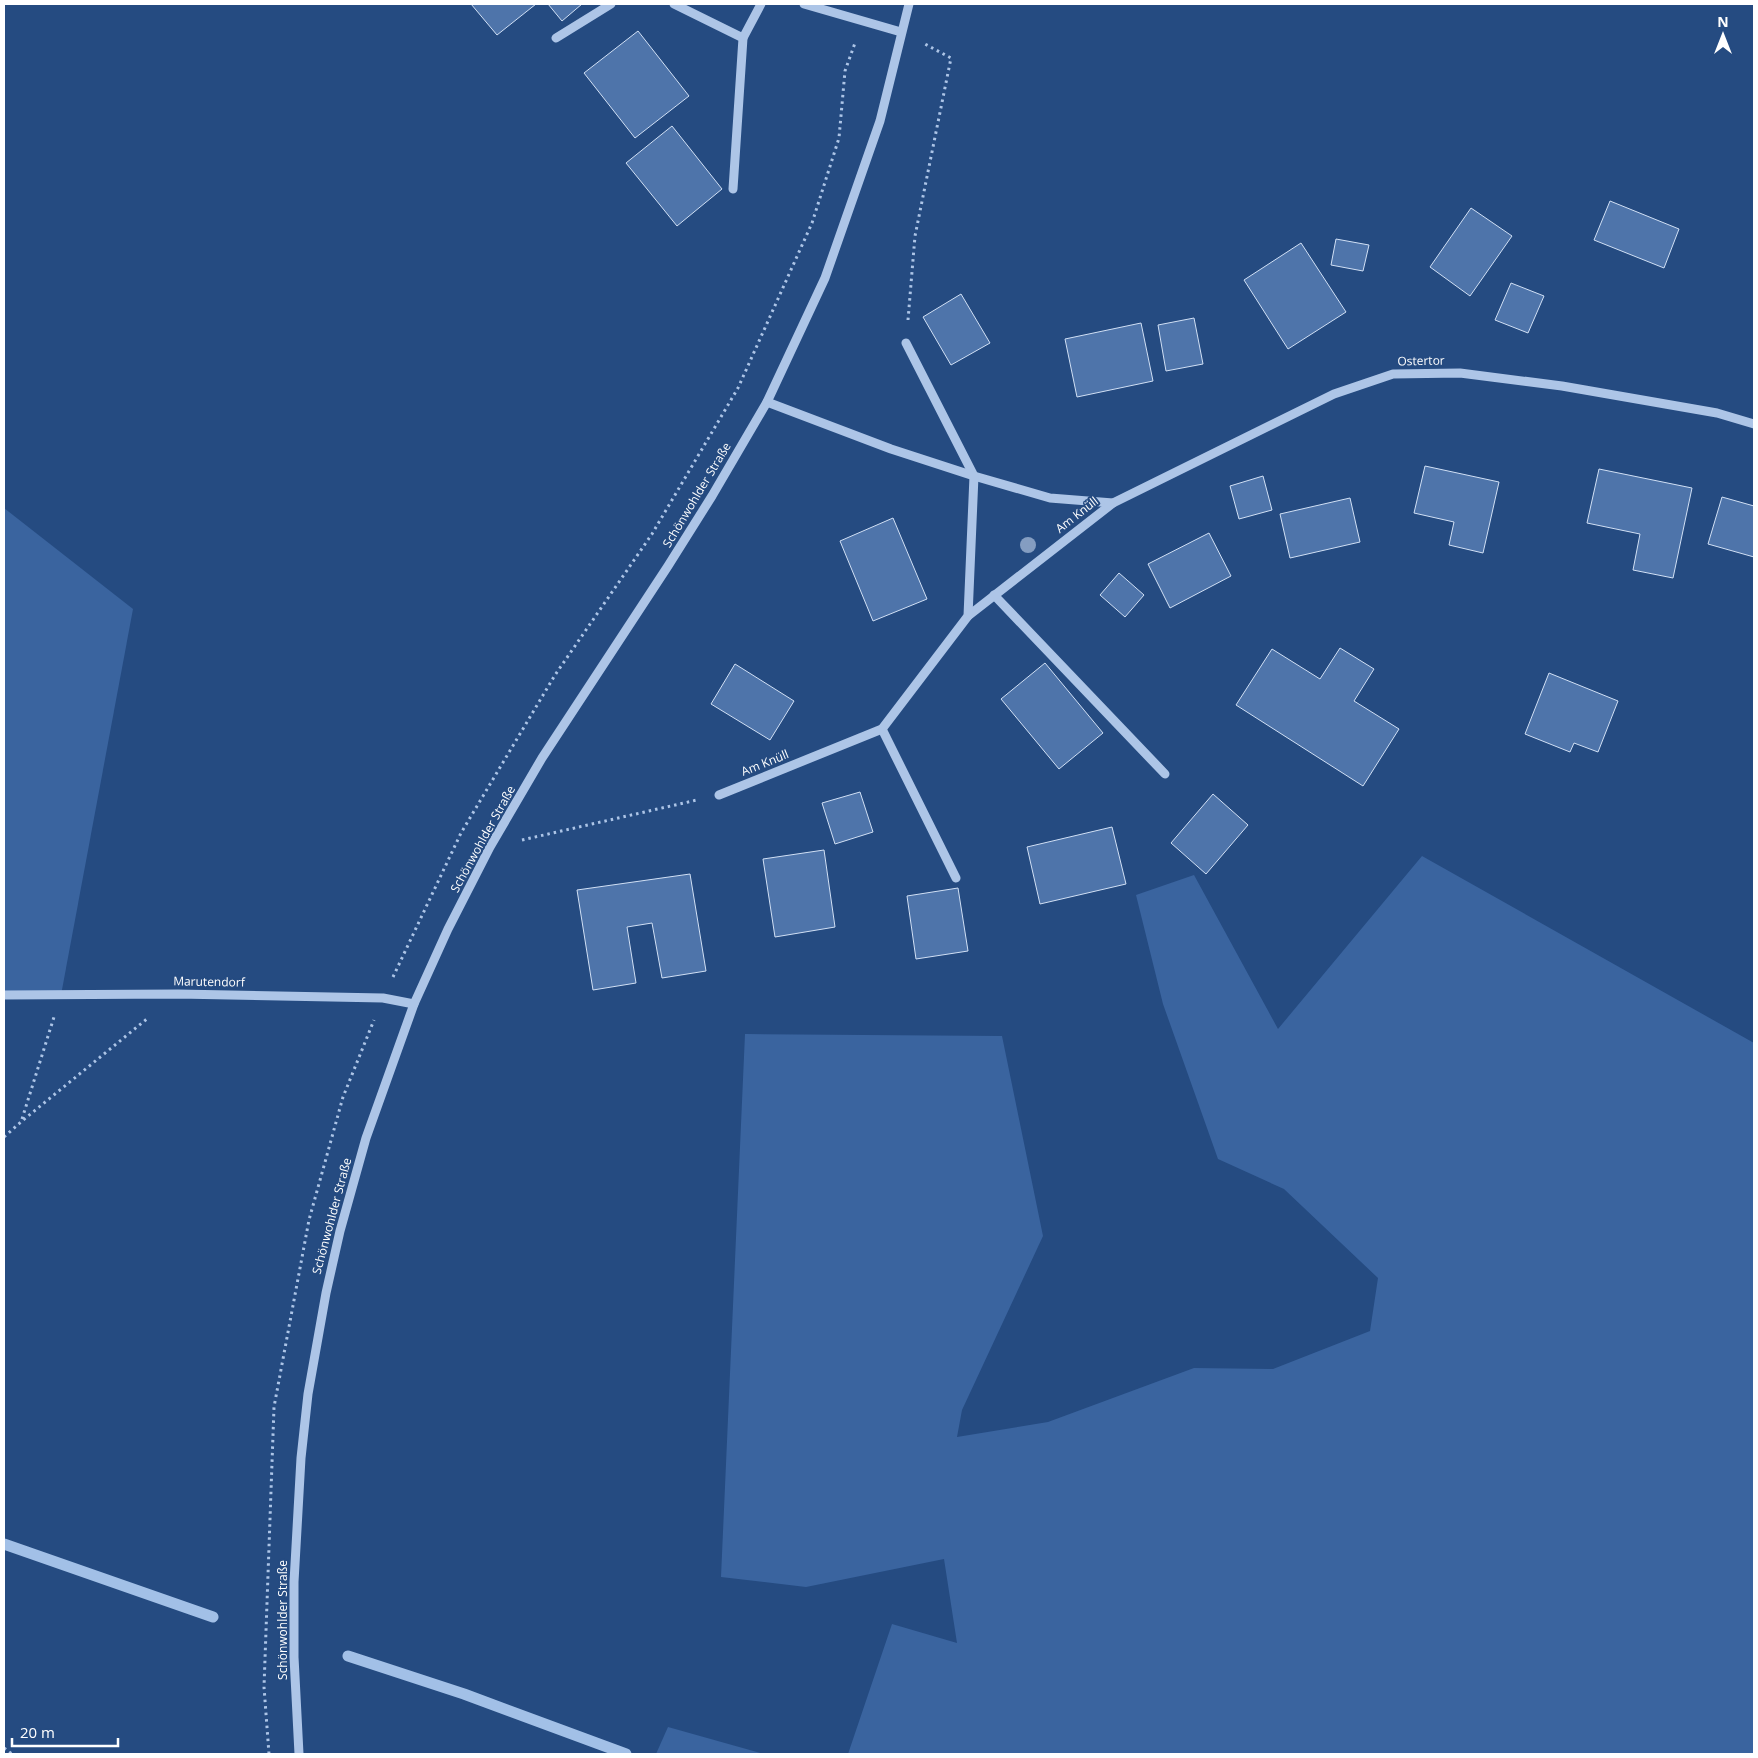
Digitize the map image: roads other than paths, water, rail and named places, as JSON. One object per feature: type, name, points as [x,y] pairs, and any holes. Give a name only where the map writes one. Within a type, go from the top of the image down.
[{"type":"street","points":[[556,38],[611,4]]},
{"type":"street","points":[[674,4],[743,38]]},
{"type":"street","points":[[734,189],[743,38],[761,4]]},
{"type":"street","points":[[804,4],[901,32]]},
{"type":"street","name":"Schönwohlder Straße","points":[[299,1754],[294,1657],[294,1582],[301,1458],[308,1394],[326,1293],[340,1231],[366,1138],[414,1004],[448,929],[490,847],[542,758],[712,496],[766,402],[825,278],[880,121],[909,4]]},
{"type":"street","points":[[906,343],[974,476],[968,616]]},
{"type":"street","name":"Ostertor","points":[[1113,503],[1334,394],[1393,374],[1460,373],[1562,386],[1717,413],[1754,424]]},
{"type":"street","name":"Am Knüll","points":[[766,402],[974,476],[1050,498],[1113,503]]},
{"type":"street","name":"Am Knüll","points":[[719,795],[882,729],[968,616],[1113,503]]},
{"type":"street","points":[[994,595],[1165,774]]},
{"type":"street","points":[[882,729],[956,878]]},
{"type":"street","name":"Marutendorf","points":[[4,995],[178,994],[383,998],[414,1004]]},
{"type":"waterway","points":[[4,1544],[213,1617]]},
{"type":"waterway","points":[[348,1656],[464,1694],[626,1754]]}]
